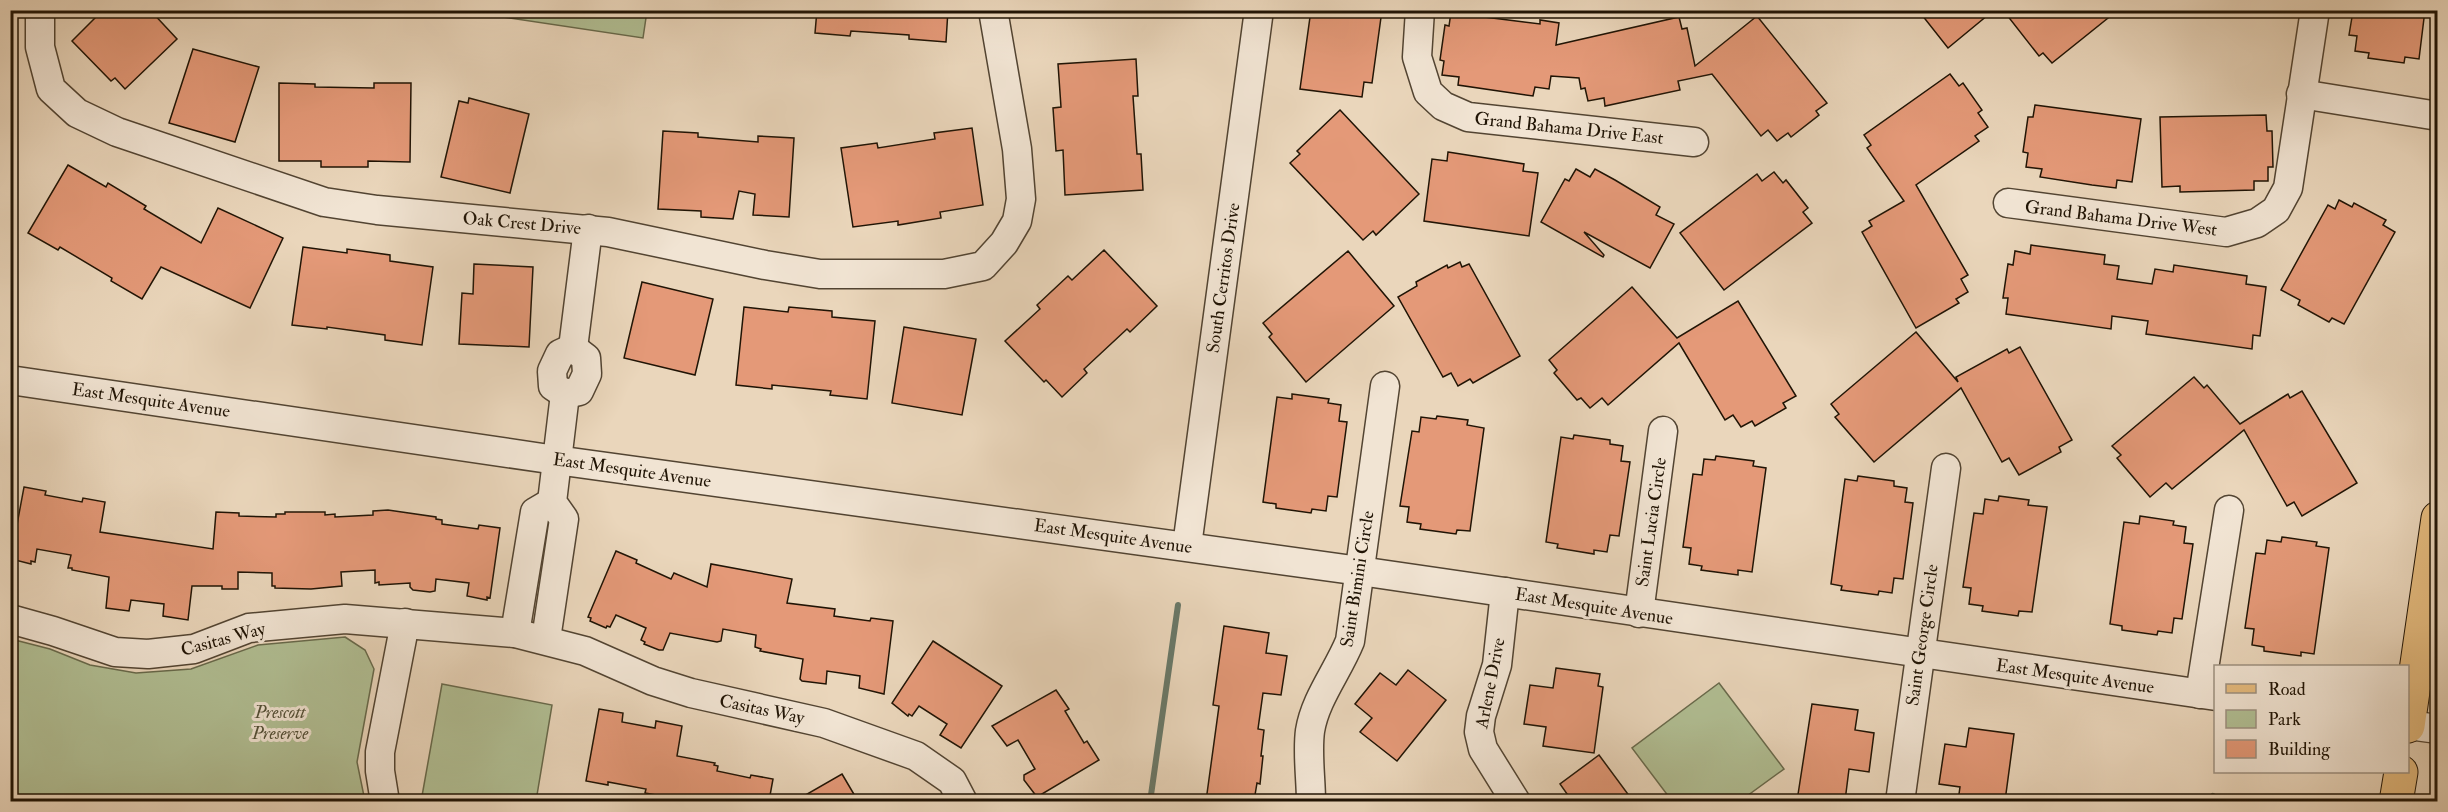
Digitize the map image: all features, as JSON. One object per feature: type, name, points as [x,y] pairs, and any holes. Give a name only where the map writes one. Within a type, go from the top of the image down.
[{"type":"main road","points":[[2409,718],[2438,518]]},
{"type":"main road","points":[[2396,801],[2401,773]]},
{"type":"street","name":"Oak Crest Drive","points":[[40,10],[40,47],[51,89],[77,113],[117,132],[324,202],[377,210],[588,229],[820,274],[944,274],[983,266],[1005,243],[1017,221],[1021,199],[1017,149],[993,10]]},
{"type":"street","name":"South Cerritos Drive","points":[[1186,546],[1259,10]]},
{"type":"street","name":"Grand Bahama Drive East","points":[[1420,10],[1416,57],[1428,92],[1443,106],[1468,117],[1694,142]]},
{"type":"street","name":"Grand Bahama Drive West","points":[[2008,203],[2226,232],[2257,223],[2276,210],[2288,188],[2314,10]]},
{"type":"street","points":[[2301,94],[2438,116]]},
{"type":"street","points":[[546,639],[564,519],[552,502],[565,394],[553,386],[552,371],[560,354],[573,348],[588,229]]},
{"type":"street","name":"East Mesquite Avenue","points":[[10,380],[556,460],[1186,546],[2208,695]]},
{"type":"street","name":"Saint Bimini Circle","points":[[1311,801],[1310,731],[1317,706],[1341,663],[1350,641],[1385,386]]},
{"type":"street","name":"Saint Lucia Circle","points":[[1639,613],[1663,431]]},
{"type":"street","name":"Saint George Circle","points":[[1900,801],[1946,468]]},
{"type":"street","points":[[515,633],[535,512],[552,502]]},
{"type":"street","points":[[2208,695],[2229,510]]},
{"type":"street","name":"Arlene Drive","points":[[1505,592],[1497,665],[1481,716],[1479,732],[1483,749],[1516,801]]},
{"type":"street","name":"Casitas Way","points":[[10,620],[52,630],[116,652],[148,654],[194,649],[249,628],[345,619],[515,633],[546,639],[585,651],[653,681],[691,693],[824,723],[916,756],[952,781],[963,801]]},
{"type":"street","points":[[385,801],[380,771],[380,753],[405,623]]},
{"type":"street","points":[[2409,725],[2438,729]]},
{"type":"green space","points":[[476,10],[647,11],[643,38],[476,13]]},
{"type":"green space","name":"Prescott Preserve","points":[[345,637],[365,650],[374,669],[357,762],[365,801],[11,801],[11,639],[50,649],[90,665],[136,673],[191,669],[258,645]]},
{"type":"green space","points":[[1719,683],[1784,769],[1740,801],[1672,801],[1632,748]]},
{"type":"green space","points":[[442,684],[552,705],[536,801],[450,801],[422,796]]},
{"type":"building","points":[[103,10],[150,10],[177,39],[125,89],[115,78],[111,81],[72,41]]},
{"type":"building","points":[[817,10],[948,10],[946,42],[909,39],[909,35],[851,31],[850,36],[815,33]]},
{"type":"building","points":[[1311,10],[1382,10],[1372,83],[1364,82],[1362,97],[1300,89]]},
{"type":"building","points":[[1457,10],[1478,10],[1477,16],[1540,24],[1540,20],[1559,23],[1556,45],[1679,17],[1682,29],[1687,28],[1695,66],[1757,16],[1827,103],[1816,111],[1819,115],[1791,137],[1788,133],[1777,141],[1768,130],[1761,136],[1712,74],[1678,81],[1680,90],[1605,106],[1604,98],[1588,101],[1585,88],[1581,89],[1579,78],[1551,76],[1549,89],[1535,87],[1533,96],[1458,85],[1459,77],[1442,75],[1444,61],[1440,60],[1445,25],[1449,26],[1451,12],[1457,13]]},
{"type":"building","points":[[1918,10],[1994,10],[1948,48]]},
{"type":"building","points":[[2003,10],[2118,10],[2052,63],[2043,53],[2039,56]]},
{"type":"building","points":[[2373,10],[2425,10],[2419,59],[2405,57],[2404,63],[2368,58],[2369,53],[2355,51],[2357,36],[2349,35],[2353,11],[2372,14]]},
{"type":"building","points":[[193,49],[259,67],[235,142],[169,123]]},
{"type":"building","points":[[1136,59],[1138,96],[1133,96],[1137,154],[1141,154],[1143,190],[1065,195],[1063,150],[1056,151],[1053,108],[1061,107],[1058,64]]},
{"type":"building","points":[[1950,74],[1959,86],[1963,83],[1982,110],[1978,113],[1988,127],[1975,136],[1979,141],[1916,185],[1968,275],[1961,279],[1968,292],[1956,299],[1959,303],[1916,328],[1862,232],[1872,226],[1869,221],[1904,201],[1867,148],[1871,145],[1864,135]]},
{"type":"building","points":[[279,83],[315,84],[315,87],[374,88],[374,83],[411,83],[410,162],[368,161],[368,167],[321,167],[321,161],[279,161]]},
{"type":"building","points":[[469,98],[529,114],[510,193],[441,177],[459,101],[468,103]]},
{"type":"building","points":[[2035,105],[2141,119],[2132,182],[2117,180],[2116,188],[2092,185],[2040,177],[2042,169],[2026,167],[2028,153],[2023,152],[2028,117],[2033,117]]},
{"type":"building","points":[[1340,110],[1419,194],[1376,235],[1373,231],[1363,240],[1290,163],[1300,154],[1297,151]]},
{"type":"building","points":[[2266,115],[2267,131],[2272,131],[2273,167],[2268,167],[2268,181],[2254,181],[2254,190],[2180,192],[2180,186],[2162,187],[2160,117]]},
{"type":"building","points":[[972,128],[983,205],[940,212],[941,218],[898,225],[898,221],[853,227],[841,148],[877,143],[878,148],[935,139],[934,133]]},
{"type":"building","points":[[663,131],[698,133],[698,137],[758,142],[758,136],[794,138],[789,217],[753,215],[755,194],[739,191],[733,219],[701,217],[701,211],[658,209]]},
{"type":"building","points":[[1448,152],[1524,164],[1523,171],[1538,173],[1529,236],[1424,221],[1432,159],[1447,161]]},
{"type":"building","points":[[68,165],[106,187],[108,183],[146,206],[144,209],[201,243],[218,208],[283,238],[250,308],[161,267],[142,299],[60,247],[58,250],[28,233]]},
{"type":"building","points":[[1576,169],[1590,177],[1595,169],[1615,180],[1660,207],[1656,215],[1674,224],[1650,268],[1584,232],[1604,255],[1603,257],[1541,222],[1565,179],[1569,181]]},
{"type":"building","points":[[1774,172],[1783,183],[1786,180],[1808,208],[1803,212],[1812,223],[1724,290],[1680,233],[1757,174],[1762,181]]},
{"type":"building","points":[[2339,200],[2352,207],[2354,203],[2386,220],[2383,225],[2395,232],[2344,324],[2332,318],[2329,322],[2298,305],[2300,300],[2281,290],[2328,205],[2335,209]]},
{"type":"building","points":[[2031,245],[2105,255],[2104,264],[2119,266],[2117,279],[2152,284],[2155,269],[2173,272],[2174,265],[2247,276],[2246,284],[2266,287],[2260,336],[2253,335],[2252,349],[2146,334],[2148,321],[2112,316],[2111,329],[2006,314],[2008,298],[2003,298],[2008,264],[2013,265],[2015,251],[2030,254]]},
{"type":"building","points":[[303,247],[347,253],[347,249],[390,255],[390,261],[433,267],[422,345],[385,340],[385,335],[292,325]]},
{"type":"building","points":[[1104,250],[1157,306],[1130,332],[1127,329],[1084,369],[1087,373],[1062,397],[1046,380],[1044,382],[1005,341],[1040,309],[1037,305],[1068,276],[1072,280]]},
{"type":"building","points":[[1348,251],[1394,306],[1306,382],[1269,337],[1272,334],[1263,323]]},
{"type":"building","points":[[1460,262],[1462,267],[1469,264],[1520,356],[1473,383],[1470,379],[1458,386],[1451,373],[1443,377],[1398,297],[1417,286],[1416,282],[1447,265],[1448,268]]},
{"type":"building","points":[[474,264],[533,267],[529,347],[459,344],[462,293],[473,294]]},
{"type":"building","points":[[642,282],[713,299],[695,375],[624,358]]},
{"type":"building","points":[[1632,287],[1677,338],[1738,301],[1796,396],[1783,403],[1786,408],[1755,426],[1752,421],[1741,427],[1733,415],[1725,420],[1679,343],[1608,405],[1602,398],[1590,408],[1581,398],[1577,400],[1554,373],[1557,370],[1549,360]]},
{"type":"building","points":[[744,307],[788,312],[789,307],[832,311],[832,317],[875,321],[867,399],[830,395],[831,391],[772,385],[772,389],[736,385]]},
{"type":"building","points":[[904,327],[976,339],[962,415],[892,403]]},
{"type":"building","points":[[1916,332],[1958,382],[1956,377],[2007,349],[2009,353],[2020,347],[2072,440],[2059,447],[2061,452],[2019,475],[2009,458],[2002,462],[1961,388],[1874,462],[1835,417],[1839,414],[1831,404]]},
{"type":"building","points":[[2194,377],[2204,388],[2207,385],[2240,424],[2288,394],[2290,398],[2302,391],[2357,483],[2302,516],[2294,502],[2287,506],[2244,430],[2172,489],[2166,483],[2150,497],[2117,458],[2121,455],[2112,446]]},
{"type":"building","points":[[1292,394],[1329,399],[1328,403],[1341,405],[1339,421],[1347,422],[1337,497],[1328,496],[1326,511],[1312,509],[1311,513],[1276,508],[1276,504],[1263,502],[1277,397],[1292,399]]},
{"type":"building","points":[[1437,416],[1468,420],[1467,425],[1484,428],[1470,531],[1457,530],[1456,534],[1420,529],[1421,524],[1407,522],[1409,507],[1400,506],[1412,431],[1419,432],[1421,417],[1436,419]]},
{"type":"building","points":[[1574,435],[1610,440],[1610,444],[1623,446],[1621,461],[1630,462],[1619,536],[1610,535],[1607,552],[1594,550],[1594,554],[1557,548],[1558,544],[1546,542],[1561,437],[1573,439]]},
{"type":"building","points":[[1716,456],[1754,461],[1753,466],[1766,468],[1752,572],[1738,570],[1738,575],[1701,570],[1702,566],[1689,564],[1691,548],[1683,547],[1693,474],[1702,475],[1704,459],[1715,460]]},
{"type":"building","points":[[1858,476],[1894,481],[1894,486],[1907,488],[1905,502],[1913,503],[1903,579],[1894,578],[1892,593],[1879,591],[1878,595],[1841,590],[1842,586],[1831,584],[1845,479],[1857,481]]},
{"type":"building","points":[[24,487],[46,491],[45,495],[82,502],[83,498],[105,502],[100,532],[213,549],[216,512],[239,513],[239,516],[276,517],[276,514],[285,514],[285,512],[325,512],[325,515],[335,514],[335,517],[373,515],[373,511],[388,510],[436,517],[442,520],[442,524],[478,529],[479,525],[500,528],[490,598],[487,597],[487,600],[467,596],[469,583],[436,579],[435,591],[430,592],[413,590],[410,583],[379,585],[379,582],[375,583],[375,570],[341,572],[342,586],[311,589],[275,588],[272,586],[272,573],[238,572],[238,589],[222,589],[222,586],[192,586],[188,620],[163,616],[164,604],[131,600],[129,611],[106,608],[109,577],[68,568],[71,555],[37,549],[35,562],[31,561],[31,564],[11,557]]},
{"type":"building","points":[[1999,496],[2029,500],[2028,505],[2047,507],[2032,612],[2019,611],[2018,616],[1982,611],[1983,606],[1969,604],[1971,588],[1963,587],[1974,513],[1983,514],[1985,499],[1998,501]]},
{"type":"building","points":[[2140,516],[2174,521],[2173,525],[2186,527],[2184,543],[2193,544],[2182,619],[2174,618],[2172,633],[2158,631],[2157,635],[2122,630],[2122,626],[2110,624],[2124,522],[2139,524]]},
{"type":"building","points":[[2282,537],[2317,542],[2316,546],[2329,548],[2314,654],[2301,652],[2301,656],[2264,651],[2264,647],[2252,645],[2254,629],[2245,628],[2256,553],[2265,554],[2267,540],[2281,542]]},
{"type":"building","points":[[616,551],[671,579],[674,573],[707,587],[711,564],[792,579],[787,603],[835,609],[834,616],[870,621],[871,618],[893,621],[884,694],[859,688],[860,676],[827,671],[826,684],[802,681],[800,679],[803,659],[760,651],[761,649],[755,647],[756,635],[723,629],[721,641],[717,642],[670,633],[663,650],[659,650],[644,644],[645,642],[641,640],[646,628],[616,615],[610,627],[606,628],[590,621],[591,618],[588,617]]},
{"type":"building","points":[[1224,626],[1269,633],[1266,653],[1287,656],[1281,695],[1263,693],[1258,729],[1264,730],[1261,756],[1263,756],[1260,784],[1257,783],[1254,801],[1206,801],[1219,706],[1213,705]]},
{"type":"building","points":[[933,641],[1002,686],[961,748],[940,735],[947,724],[919,706],[912,716],[909,714],[908,716],[892,703]]},
{"type":"building","points":[[1556,668],[1600,674],[1598,686],[1603,687],[1594,753],[1543,746],[1546,727],[1524,724],[1530,685],[1553,688]]},
{"type":"building","points":[[1408,670],[1446,700],[1397,761],[1360,732],[1372,718],[1355,704],[1380,673],[1396,685]]},
{"type":"building","points":[[1056,690],[1069,709],[1065,711],[1084,743],[1087,741],[1099,760],[1037,797],[1024,780],[1024,775],[1035,769],[1018,740],[1007,746],[992,726]]},
{"type":"building","points":[[1812,704],[1858,710],[1855,730],[1874,733],[1869,772],[1849,769],[1845,801],[1797,801]]},
{"type":"building","points":[[599,709],[623,713],[622,722],[655,728],[656,721],[682,726],[677,756],[715,763],[714,765],[718,766],[717,771],[750,778],[751,775],[773,779],[769,801],[686,801],[667,795],[667,797],[645,793],[646,789],[608,782],[608,785],[586,781]]},
{"type":"building","points":[[1969,728],[2014,734],[2005,801],[1958,801],[1960,787],[1939,784],[1945,744],[1966,747]]},
{"type":"building","points":[[1599,755],[1633,801],[1572,801],[1560,784]]},
{"type":"building","points":[[842,774],[855,796],[846,801],[795,801]]},
{"type":"waterway","points":[[1150,802],[1178,605]]},
{"type":"waterway","points":[[2210,802],[2213,796]]}]
